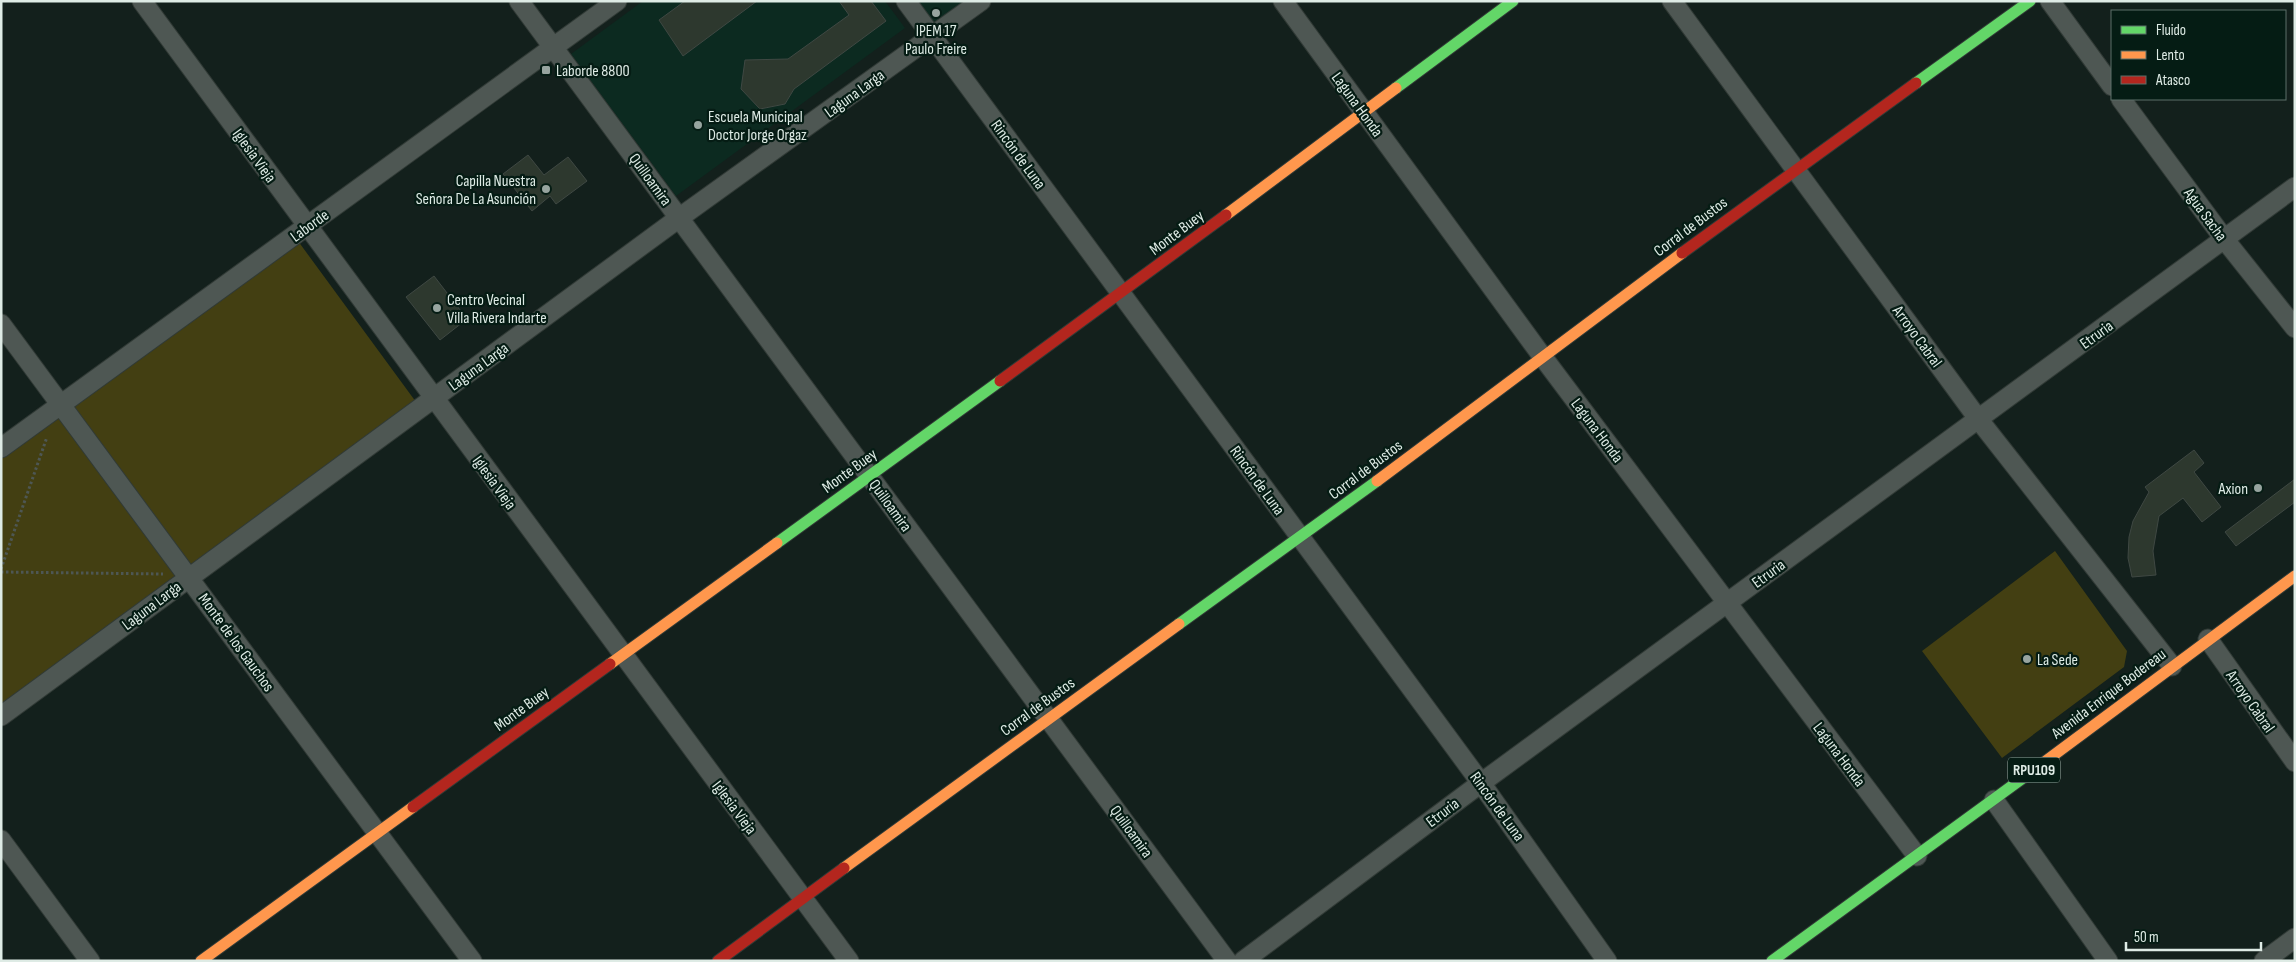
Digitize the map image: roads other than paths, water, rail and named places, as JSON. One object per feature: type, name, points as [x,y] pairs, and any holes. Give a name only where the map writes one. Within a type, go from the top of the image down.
[{"type":"street","name":"Iglesia Vieja","points":[[142,1],[848,961]]},
{"type":"street","name":"Quilloamira","points":[[519,1],[1228,961]]},
{"type":"street","name":"Laborde","points":[[1,448],[617,1]]},
{"type":"street","name":"Rincón de Luna","points":[[906,1],[1482,783],[1608,961]]},
{"type":"street","name":"Laguna Larga","points":[[1,716],[189,576],[679,218],[981,1]]},
{"type":"street","name":"Laguna Honda","points":[[1282,1],[1542,356],[1917,856]]},
{"type":"street","name":"Monte Buey","points":[[201,961],[1121,293],[1512,1]]},
{"type":"street","name":"Arroyo Cabral","points":[[1672,1],[1979,420],[2172,666]]},
{"type":"street","name":"Corral de Bustos","points":[[718,961],[1048,718],[1300,538],[1795,169],[2030,1]]},
{"type":"street","points":[[2050,1],[2111,85]]},
{"type":"street","name":"Agua Sacha","points":[[2122,100],[2225,240],[2295,328]]},
{"type":"street","name":"Etruria","points":[[1243,961],[1482,783],[2295,187]]},
{"type":"street","name":"Monte de los Gauchos","points":[[1,324],[472,961]]},
{"type":"street","name":"Avenida Enrique Bodereau","points":[[1783,958],[1917,856],[2295,576]]},
{"type":"street","name":"Arroyo Cabral","points":[[2208,639],[2295,762]]},
{"type":"street","points":[[1994,800],[2108,961]]},
{"type":"street","points":[[1,840],[90,961]]},
{"type":"street","points":[[2264,961],[2295,938]]},
{"type":"place","name":"IPEM 17 Paulo Freire","points":[[936,13]]},
{"type":"place","name":"Laborde 8800","points":[[546,70]]},
{"type":"place","name":"Escuela Municipal Doctor Jorge Orgaz","points":[[698,125]]},
{"type":"place","name":"Capilla Nuestra Señora De La Asunción","points":[[546,189]]},
{"type":"place","name":"Centro Vecinal Villa Rivera Indarte","points":[[437,308]]},
{"type":"place","name":"Axion","points":[[2258,488]]},
{"type":"place","name":"La Sede","points":[[2027,659]]}]
